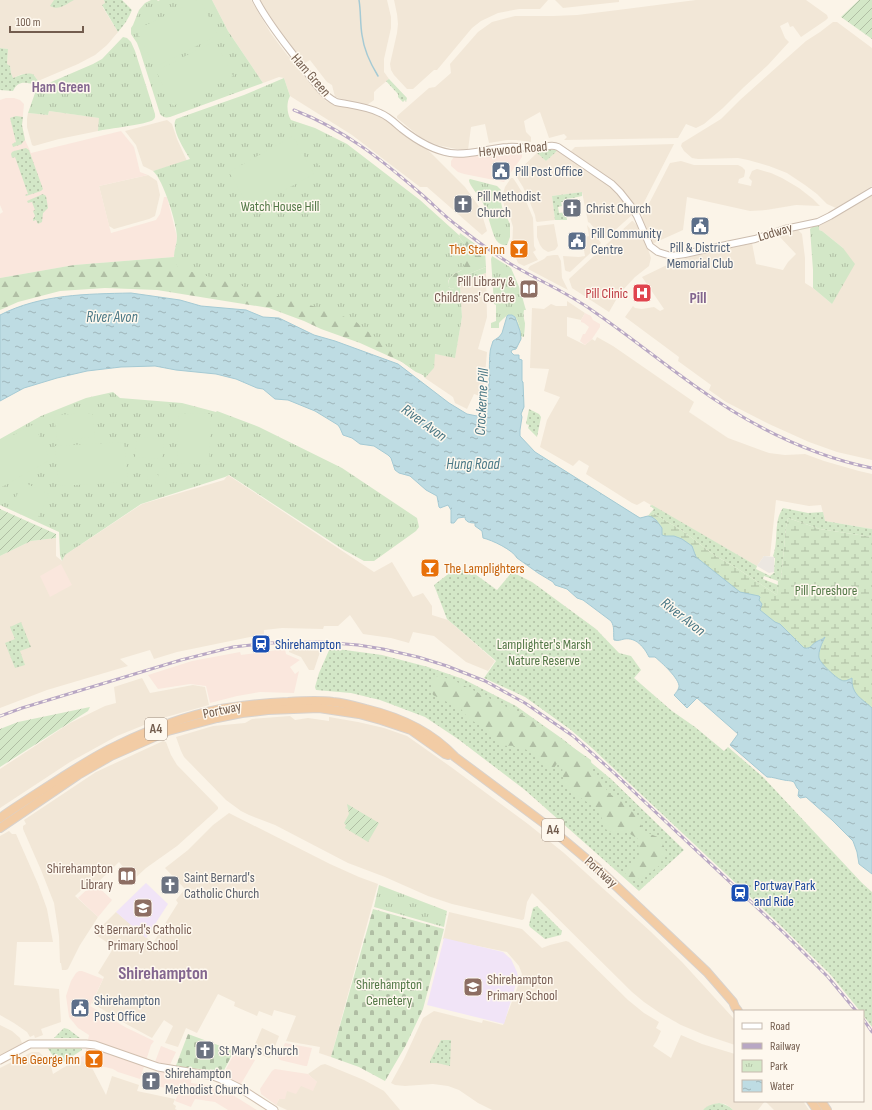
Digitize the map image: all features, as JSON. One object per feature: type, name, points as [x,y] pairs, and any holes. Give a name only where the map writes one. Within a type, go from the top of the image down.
[{"type":"highway","name":"Portway","points":[[0,818],[90,760],[118,745],[181,720],[220,709],[266,703],[308,701],[333,702],[393,716],[427,733],[448,749],[455,757],[545,824],[594,866],[707,972],[733,1002],[744,1010]]},
{"type":"highway","name":"Portway","points":[[0,828],[78,775],[111,756],[168,731],[242,713],[268,710],[319,708],[359,714],[411,730],[445,754],[455,757]]},
{"type":"highway","name":"Portway","points":[[733,1002],[734,1007],[737,1010]]},
{"type":"highway","points":[[821,1102],[827,1110]]},
{"type":"main road","points":[[0,1060],[30,1044],[95,1045],[158,1067],[213,1076],[243,1090],[274,1110]]},
{"type":"street","name":"Ham Green","points":[[256,0],[273,29],[327,96],[336,102],[372,109],[381,113],[424,144],[448,153]]},
{"type":"street","name":"Heywood Road","points":[[448,153],[471,153],[508,147],[538,148],[552,145],[558,147],[612,184],[634,211],[650,246],[658,252],[671,256]]},
{"type":"street","name":"Lodway","points":[[671,256],[755,239],[785,229],[818,222],[872,191]]},
{"type":"shaded area","points":[[0,0],[104,0],[105,3],[102,6],[118,32],[107,45],[95,55],[78,64],[38,81],[34,75],[22,74],[13,78],[10,66],[7,64],[8,49],[0,48]]},
{"type":"shaded area","points":[[212,0],[251,0],[270,32],[281,47],[288,56],[294,60],[326,101],[334,105],[370,111],[386,119],[405,136],[423,146],[465,187],[480,208],[487,231],[482,235],[427,187],[420,187],[352,135],[290,96],[284,78],[279,77],[263,83],[228,31]]},
{"type":"shaded area","points":[[260,0],[387,0],[391,17],[391,28],[384,59],[384,72],[389,79],[374,92],[374,100],[367,105],[363,105],[335,97],[332,85],[327,82],[310,60],[305,63],[292,49],[273,23]]},
{"type":"shaded area","points":[[394,0],[548,0],[540,9],[519,9],[498,13],[481,21],[472,28],[437,70],[434,70],[413,89],[407,89],[394,75],[390,64],[398,24]]},
{"type":"shaded area","points":[[555,0],[619,0],[619,2],[563,8]]},
{"type":"shaded area","points":[[696,0],[806,0],[827,15],[828,18],[801,37],[793,26],[790,27],[788,22],[780,26],[785,38],[789,42],[768,65],[723,108],[704,124],[696,128],[686,124],[678,138],[564,140],[567,137],[564,134],[549,138],[540,112],[524,121],[526,132],[531,137],[531,142],[507,140],[489,143],[485,124],[471,127],[468,150],[461,150],[437,145],[420,137],[397,118],[397,116],[429,88],[435,87],[451,73],[450,64],[478,32],[492,22],[515,16],[577,15]]},
{"type":"shaded area","points":[[833,22],[837,22],[872,48],[872,186],[836,208],[827,204],[817,194],[787,173],[769,166],[738,158],[692,158],[684,151],[681,146],[682,143],[721,119],[806,41]]},
{"type":"shaded area","points":[[6,98],[20,100],[24,104],[22,125],[25,140],[31,153],[121,131],[134,147],[140,172],[148,175],[99,186],[111,233],[156,220],[160,214],[164,197],[167,197],[177,237],[174,257],[74,265],[0,278],[0,214],[3,212],[0,205],[0,100]]},
{"type":"shaded area","points":[[49,111],[100,118],[98,131],[34,146],[32,145],[27,127],[28,113],[48,115]]},
{"type":"shaded area","points":[[167,120],[172,124],[187,161],[153,171],[143,166],[136,145],[125,131]]},
{"type":"shaded area","points":[[674,144],[638,212],[620,188],[610,179],[570,152],[575,147]]},
{"type":"shaded area","points":[[558,150],[613,188],[633,214],[604,240],[588,222],[582,192],[552,196],[555,220],[536,221],[529,200],[515,174],[537,153],[546,161]]},
{"type":"shaded area","points":[[512,152],[522,153],[522,157],[504,182],[464,174],[458,172],[451,166],[451,161],[454,157],[488,156]]},
{"type":"shaded area","points":[[681,161],[694,165],[738,165],[745,170],[745,172],[744,177],[739,179],[738,183],[751,186],[752,181],[749,178],[752,171],[757,169],[771,173],[799,188],[820,206],[796,205],[750,211],[687,197],[683,230],[652,244],[641,219],[670,163]]},
{"type":"shaded area","points":[[148,175],[157,181],[160,195],[155,216],[114,229],[109,226],[99,186]]},
{"type":"shaded area","points":[[511,178],[513,178],[523,194],[533,218],[534,246],[536,250],[533,252],[538,260],[524,266],[518,263],[512,249],[513,227],[505,209],[502,197],[505,187]]},
{"type":"shaded area","points":[[872,194],[872,460],[837,452],[809,442],[726,402],[709,390],[711,385],[678,361],[679,357],[625,317],[633,306],[635,308],[642,309],[654,307],[660,311],[664,309],[642,277],[671,263],[686,258],[752,243],[756,264],[783,270],[796,254],[778,235],[796,229],[802,234],[805,258],[805,283],[832,304],[843,248],[819,230],[819,226]]},
{"type":"shaded area","points":[[632,221],[639,228],[647,246],[651,258],[649,266],[635,277],[620,293],[609,312],[572,288],[569,279]]},
{"type":"shaded area","points":[[554,224],[558,246],[555,250],[548,252],[540,245],[537,237],[537,226]]},
{"type":"shaded area","points":[[587,225],[601,243],[570,272],[566,271],[563,256],[585,256],[582,238],[589,236]]},
{"type":"shaded area","points":[[558,255],[561,261],[562,278],[568,290],[528,269],[530,266],[547,256]]},
{"type":"shaded area","points":[[486,273],[487,317],[478,349],[487,352],[483,397],[474,394],[467,409],[455,403],[453,397],[425,378],[434,368],[434,354],[455,357],[462,317],[460,285],[468,279]]},
{"type":"shaded area","points":[[567,301],[585,313],[581,320],[567,317],[567,336],[585,345],[592,339],[595,341],[597,337],[613,346],[694,402],[689,412],[728,438],[769,453],[785,455],[805,454],[824,461],[872,474],[872,529],[825,521],[821,505],[809,506],[776,500],[770,556],[764,556],[757,566],[644,501],[637,505],[632,503],[586,474],[589,466],[579,460],[573,466],[540,447],[547,420],[560,397],[544,391],[549,369],[530,368],[532,308],[544,309],[551,304],[556,306],[567,306]]},
{"type":"shaded area","points":[[585,313],[600,324],[600,327],[592,339],[585,345],[580,341],[583,334],[585,334],[589,327],[581,322]]},
{"type":"shaded area","points":[[228,475],[374,572],[392,562],[413,597],[423,593],[432,606],[432,615],[448,620],[495,661],[488,671],[466,662],[434,636],[413,632],[409,643],[391,638],[363,634],[350,615],[338,626],[324,626],[323,629],[282,628],[264,630],[264,634],[177,652],[154,659],[150,650],[120,659],[128,666],[47,690],[0,708],[0,556],[31,541],[56,538],[56,556],[62,561],[65,555],[142,504],[224,480]]},
{"type":"shaded area","points":[[764,556],[774,557],[774,572],[769,573],[757,566]]},
{"type":"shaded area","points":[[61,564],[72,585],[50,597],[40,576]]},
{"type":"shaded area","points":[[289,646],[322,646],[314,670],[309,670],[301,657],[289,652]]},
{"type":"shaded area","points":[[285,649],[286,654],[300,660],[290,667],[295,674],[299,671],[294,693],[260,692],[210,703],[206,686],[190,684],[158,689],[148,675],[192,661],[240,652],[241,655]]},
{"type":"shaded area","points":[[142,678],[150,693],[193,685],[205,687],[209,705],[159,719],[117,736],[70,762],[0,808],[0,769],[70,723],[105,706],[116,703],[114,687]]},
{"type":"shaded area","points":[[290,716],[295,720],[308,718],[329,721],[329,717],[384,728],[407,736],[528,824],[564,853],[650,931],[682,962],[734,1019],[734,1045],[681,1025],[644,1002],[632,992],[532,893],[527,902],[524,919],[522,920],[452,904],[428,896],[348,863],[275,825],[241,811],[226,800],[184,757],[176,737],[213,726],[245,723],[252,719]]},
{"type":"shaded area","points":[[163,741],[166,742],[177,765],[218,807],[218,809],[177,846],[146,868],[134,879],[119,862],[97,883],[92,880],[75,896],[98,917],[80,945],[68,969],[62,970],[54,903],[23,829],[23,826],[26,824],[24,820],[96,772]]},
{"type":"shaded area","points":[[229,813],[330,864],[378,884],[331,1057],[319,1053],[320,1047],[286,1041],[296,1016],[274,1010],[272,1016],[259,1011],[257,1016],[234,1006],[235,1002],[218,994],[197,1033],[186,1028],[178,1047],[165,1043],[173,1026],[164,1020],[152,1038],[92,1003],[104,977],[98,973],[114,947],[96,935],[101,927],[116,912],[153,943],[178,903],[176,900],[185,889],[165,868],[188,850],[213,825]]},
{"type":"shaded area","points":[[9,831],[12,834],[16,834],[38,884],[47,909],[53,942],[17,942],[14,985],[59,989],[61,1022],[41,1029],[43,1035],[35,1038],[34,1035],[30,1037],[27,1032],[0,1015],[0,836]]},
{"type":"shaded area","points":[[94,883],[112,900],[98,917],[78,898]]},
{"type":"shaded area","name":"St Bernard's Catholic Primary School","points":[[146,883],[168,904],[146,938],[116,912]]},
{"type":"shaded area","points":[[449,912],[522,929],[542,948],[566,941],[569,942],[628,1000],[644,1013],[659,1022],[656,1028],[661,1031],[653,1046],[671,1058],[681,1035],[702,1044],[734,1054],[734,1102],[764,1102],[758,1110],[733,1110],[725,1104],[719,1103],[703,1110],[492,1110],[478,1103],[459,1090],[448,1086],[433,1084],[405,1086],[391,1083],[423,1018],[434,1011],[482,1023],[483,1020],[503,1025],[519,983],[522,974],[519,966],[507,952],[443,939]]},
{"type":"shaded area","name":"Shirehampton Primary School","points":[[444,938],[503,952],[511,959],[518,977],[504,1024],[427,1005]]},
{"type":"shaded area","points":[[79,971],[103,979],[90,1006],[125,1027],[154,1041],[151,1045],[140,1079],[113,1069],[80,1061],[81,1057],[85,1055],[89,1035],[78,1028],[69,1017],[66,996],[71,981]]},
{"type":"shaded area","points":[[0,1025],[12,1031],[20,1038],[22,1043],[0,1056]]},
{"type":"shaded area","points":[[262,1028],[279,1036],[271,1057],[269,1058],[252,1051]]},
{"type":"shaded area","points":[[285,1043],[312,1048],[307,1066],[280,1060],[278,1058]]},
{"type":"shaded area","points":[[161,1046],[176,1052],[169,1067],[155,1062]]},
{"type":"shaded area","points":[[32,1052],[39,1052],[44,1057],[51,1066],[53,1074],[76,1060],[89,1062],[106,1095],[112,1076],[139,1085],[137,1091],[175,1099],[173,1104],[176,1106],[175,1109],[177,1110],[0,1110],[0,1068]]},
{"type":"shaded area","points":[[235,1052],[255,1060],[241,1084],[223,1075]]},
{"type":"shaded area","points":[[325,1064],[364,1080],[384,1091],[400,1110],[287,1110],[276,1105],[279,1099],[287,1091],[317,1082],[308,1074]]},
{"type":"shaded area","points":[[275,1069],[308,1074],[317,1082],[313,1091],[301,1086],[296,1094],[287,1091],[285,1099],[279,1099],[276,1105],[261,1094],[260,1089]]},
{"type":"shaded area","points":[[159,1070],[192,1075],[191,1083],[220,1087],[257,1110],[228,1110],[215,1102],[195,1099],[191,1107],[175,1101],[179,1092],[178,1090],[155,1086]]},
{"type":"shaded area","points":[[766,1102],[804,1102],[809,1110],[774,1110]]},
{"type":"green space","points":[[54,0],[74,0],[56,8],[50,6]]},
{"type":"green space","points":[[104,0],[122,0],[132,10],[118,32],[102,5],[105,3]]},
{"type":"green space","points":[[151,0],[212,0],[228,31],[263,83],[170,117],[162,116],[160,114],[137,43],[131,34],[131,28],[139,10],[145,3]]},
{"type":"green space","points":[[197,0],[200,0],[218,35],[155,67],[136,30]]},
{"type":"green space","points":[[859,0],[872,0],[872,39],[841,17]]},
{"type":"green space","points":[[123,37],[127,38],[131,42],[135,51],[155,114],[155,118],[153,120],[136,125],[98,131],[99,118],[49,111],[48,115],[28,113],[35,93],[42,86],[102,59]]},
{"type":"green space","points":[[215,41],[233,76],[173,106],[156,71]]},
{"type":"green space","points":[[0,48],[8,49],[7,64],[10,66],[13,78],[23,74],[32,74],[38,81],[34,84],[21,83],[17,85],[13,91],[0,90]]},
{"type":"green space","name":"Watch House Hill","points":[[284,78],[290,96],[288,108],[291,120],[315,128],[347,144],[420,200],[460,236],[459,237],[467,249],[467,258],[462,270],[453,274],[449,279],[449,288],[453,289],[456,282],[461,277],[486,267],[486,273],[468,279],[460,285],[462,317],[455,358],[435,354],[434,368],[425,378],[423,375],[402,362],[386,346],[355,321],[327,310],[178,268],[174,259],[174,251],[177,242],[175,222],[165,192],[153,171],[190,159],[176,134],[176,119],[244,95]]},
{"type":"green space","points":[[389,79],[407,98],[406,102],[405,100],[403,102],[398,97],[398,94],[386,81]]},
{"type":"green space","points":[[16,116],[23,117],[22,125],[25,140],[22,144],[13,147],[12,144],[16,142],[10,118]]},
{"type":"green space","points":[[293,136],[314,174],[250,209],[229,172]]},
{"type":"green space","points":[[26,148],[29,150],[43,189],[26,196],[25,195],[28,194],[15,157],[12,158],[11,154],[14,151]]},
{"type":"green space","points":[[317,149],[332,164],[325,171],[310,156]]},
{"type":"green space","points":[[550,149],[558,150],[546,161],[537,153]]},
{"type":"green space","points":[[470,179],[497,186],[501,190],[500,197],[502,207],[510,224],[510,237],[507,245],[503,245],[495,238],[482,201],[471,185]]},
{"type":"green space","points":[[582,192],[582,196],[563,200],[563,202],[561,202],[562,206],[558,207],[559,213],[566,212],[567,220],[555,220],[552,196]]},
{"type":"green space","points":[[43,194],[46,196],[48,208],[43,213],[42,222],[38,224],[36,220],[33,221],[35,216],[33,211],[35,210],[32,202],[28,203],[27,201]]},
{"type":"green space","points":[[261,225],[416,372],[402,362],[360,343],[269,308],[157,290],[105,288],[60,291],[18,302],[0,310],[0,278],[74,265],[195,254]]},
{"type":"green space","points":[[816,225],[819,226],[819,230],[843,248],[855,264],[832,304],[813,288],[810,229]]},
{"type":"green space","points":[[460,233],[485,251],[486,267],[461,277],[452,289],[448,287],[449,280],[454,274],[462,270],[466,246],[459,237]]},
{"type":"green space","points":[[492,256],[511,268],[520,289],[526,310],[524,310],[524,337],[521,336],[517,320],[513,315],[509,315],[504,318],[499,323],[499,328],[491,328],[491,323],[496,321]]},
{"type":"green space","name":"Pill Foreshore","points":[[512,315],[521,330],[521,340],[516,349],[512,350],[511,352],[514,355],[519,355],[519,359],[522,360],[524,407],[521,414],[522,417],[519,434],[521,438],[535,452],[640,518],[648,516],[651,512],[683,531],[714,555],[777,595],[778,581],[781,579],[788,518],[820,529],[872,537],[872,757],[576,511],[496,408]]},
{"type":"green space","points":[[113,392],[120,398],[182,403],[217,411],[259,427],[342,468],[417,518],[419,527],[416,531],[374,561],[364,561],[344,550],[229,475],[141,504],[65,555],[62,561],[60,555],[59,532],[0,505],[0,439],[41,416],[86,398]]},
{"type":"green space","points":[[529,409],[539,414],[541,417],[537,437],[528,428],[529,425],[526,424]]},
{"type":"green space","points":[[92,413],[95,437],[57,440],[54,415]]},
{"type":"green space","points":[[179,413],[211,414],[209,465],[177,463]]},
{"type":"green space","points":[[34,424],[50,460],[0,488],[0,442]]},
{"type":"green space","points":[[137,437],[164,439],[162,459],[135,457]]},
{"type":"green space","points":[[124,442],[128,482],[59,486],[55,446]]},
{"type":"green space","points":[[148,467],[156,468],[155,485],[147,484]]},
{"type":"green space","points":[[159,468],[167,469],[165,486],[157,486]]},
{"type":"green space","points":[[23,482],[49,494],[37,520],[11,508]]},
{"type":"green space","points":[[652,505],[757,566],[756,569],[770,576],[775,572],[775,558],[773,556],[776,544],[778,519],[783,508],[808,513],[823,512],[825,521],[872,529],[872,537],[820,529],[788,518],[781,579],[778,581],[764,576],[763,579],[778,585],[777,595],[714,555],[683,531],[651,512],[654,509],[650,506]]},
{"type":"green space","points":[[0,509],[56,534],[56,538],[31,541],[0,556]]},
{"type":"green space","name":"Lamplighter's Marsh Nature Reserve","points":[[455,566],[471,575],[475,574],[497,590],[512,572],[532,582],[596,629],[619,653],[631,656],[641,670],[634,678],[672,711],[695,727],[724,751],[728,747],[763,777],[872,892],[872,1027],[864,1016],[864,1010],[859,1010],[830,974],[777,922],[592,748],[571,730],[525,697],[484,678],[496,661],[447,619],[434,585],[447,575]]},
{"type":"green space","points":[[21,622],[31,647],[20,651],[25,665],[15,668],[5,643],[15,639],[10,627]]},
{"type":"green space","points":[[330,648],[382,655],[428,667],[463,679],[516,706],[564,740],[611,779],[684,850],[639,891],[525,790],[458,739],[425,717],[380,700],[351,693],[316,690],[315,687],[319,673]]},
{"type":"green space","points":[[438,676],[453,680],[538,723],[591,760],[592,772],[610,794],[624,803],[639,819],[643,831],[660,838],[666,851],[659,866],[642,878],[631,881],[624,876],[628,868],[639,856],[638,839],[627,832],[612,832],[605,829],[601,816],[590,804],[576,795],[564,784],[562,767],[558,762],[554,768],[545,768],[535,757],[521,747],[500,746],[493,735],[469,719],[461,709],[433,695],[431,689],[433,679]]},
{"type":"green space","points":[[90,707],[88,711],[0,767],[0,729],[18,722]]},
{"type":"green space","points":[[347,804],[379,823],[368,842],[345,828],[346,825],[344,823],[349,814]]},
{"type":"green space","points":[[379,885],[447,911],[444,927],[374,907]]},
{"type":"green space","points":[[537,906],[562,931],[561,935],[545,939],[530,927],[529,925],[533,908]]},
{"type":"green space","name":"Shirehampton Cemetery","points":[[373,909],[444,929],[423,1009],[406,1045],[385,1081],[359,1067],[331,1057]]},
{"type":"green space","points":[[64,1028],[68,1029],[80,1038],[54,1038]]},
{"type":"green space","points":[[188,1034],[234,1051],[222,1074],[204,1069],[175,1068]]},
{"type":"green space","points":[[441,1040],[451,1040],[450,1066],[430,1063]]},
{"type":"green space","points":[[47,1047],[81,1047],[82,1050],[59,1065]]},
{"type":"green space","points":[[719,1103],[727,1105],[733,1110],[703,1110],[713,1104]]},
{"type":"water","points":[[131,293],[180,300],[201,306],[246,310],[263,317],[279,318],[314,335],[398,364],[449,403],[467,414],[477,416],[486,403],[488,395],[490,352],[493,341],[502,333],[507,316],[512,315],[515,317],[521,339],[516,349],[512,350],[511,352],[514,355],[519,355],[519,359],[522,360],[524,407],[521,414],[520,436],[535,452],[640,518],[648,516],[652,517],[662,528],[662,535],[674,536],[682,539],[692,546],[696,557],[740,592],[759,596],[759,600],[762,604],[760,610],[775,622],[780,624],[804,648],[810,647],[825,637],[820,650],[820,660],[828,670],[841,680],[845,681],[852,678],[855,692],[872,708],[872,874],[859,864],[853,841],[806,797],[800,798],[798,796],[799,790],[794,782],[767,777],[730,745],[738,734],[697,698],[687,708],[674,695],[679,687],[677,680],[655,657],[649,657],[645,650],[636,641],[628,639],[614,640],[611,621],[583,600],[577,598],[567,589],[555,585],[507,549],[497,543],[483,538],[482,531],[475,526],[475,523],[468,522],[465,517],[458,518],[454,523],[451,523],[451,510],[448,505],[440,508],[437,496],[426,490],[410,476],[399,473],[395,470],[391,458],[388,455],[374,446],[360,444],[352,438],[343,435],[338,425],[315,411],[288,400],[275,399],[263,389],[236,379],[216,374],[176,370],[155,366],[121,367],[87,371],[24,388],[0,401],[0,315],[32,303],[64,296]]},
{"type":"waterway","points":[[359,0],[361,31],[364,46],[378,76]]},
{"type":"railway","points":[[294,110],[329,126],[361,146],[391,168],[471,237],[509,263],[583,304],[715,400],[757,425],[802,446],[825,455],[872,468]]},
{"type":"railway","points":[[0,716],[181,660],[233,647],[270,643],[321,642],[358,645],[418,657],[447,666],[485,681],[525,703],[573,736],[784,933],[828,977],[855,1010]]},
{"type":"railway","points":[[864,1020],[872,1032]]},
{"type":"place","name":"Pill Post Office","points":[[501,171]]},
{"type":"place","name":"Pill Methodist Church","points":[[463,204]]},
{"type":"place","name":"Christ Church","points":[[572,208]]},
{"type":"place","name":"Pill & District Memorial Club","points":[[700,226]]},
{"type":"place","name":"Pill Community Centre","points":[[577,241]]},
{"type":"place","name":"The Star Inn","points":[[519,249]]},
{"type":"place","name":"Pill Library & Childrens' Centre","points":[[529,289]]},
{"type":"place","name":"Pill Clinic","points":[[642,293]]},
{"type":"place","name":"The Lamplighters","points":[[430,568]]},
{"type":"place","name":"Shirehampton","points":[[261,644]]},
{"type":"place","name":"Shirehampton Library","points":[[127,876]]},
{"type":"place","name":"Saint Bernard's Catholic Church","points":[[170,885]]},
{"type":"place","name":"Portway Park and Ride","points":[[740,893]]},
{"type":"place","name":"St Bernard's Catholic Primary School","points":[[143,908]]},
{"type":"place","name":"Shirehampton Primary School","points":[[473,987]]},
{"type":"place","name":"Shirehampton Post Office","points":[[80,1008]]},
{"type":"place","name":"St Mary's Church","points":[[205,1050]]},
{"type":"place","name":"The George Inn","points":[[94,1059]]},
{"type":"place","name":"Shirehampton Methodist Church","points":[[151,1081]]},
{"type":"district","name":"Ham Green","points":[[61,87]]},
{"type":"district","name":"Pill","points":[[698,298]]},
{"type":"district","name":"Shirehampton","points":[[163,973]]},
{"type":"water label","name":"River Avon","points":[[112,317]]},
{"type":"water label","name":"Crockerne Pill","points":[[482,402]]},
{"type":"water label","name":"River Avon","points":[[424,423]]},
{"type":"water label","name":"Hung Road","points":[[473,464]]},
{"type":"water label","name":"River Avon","points":[[683,617]]}]
